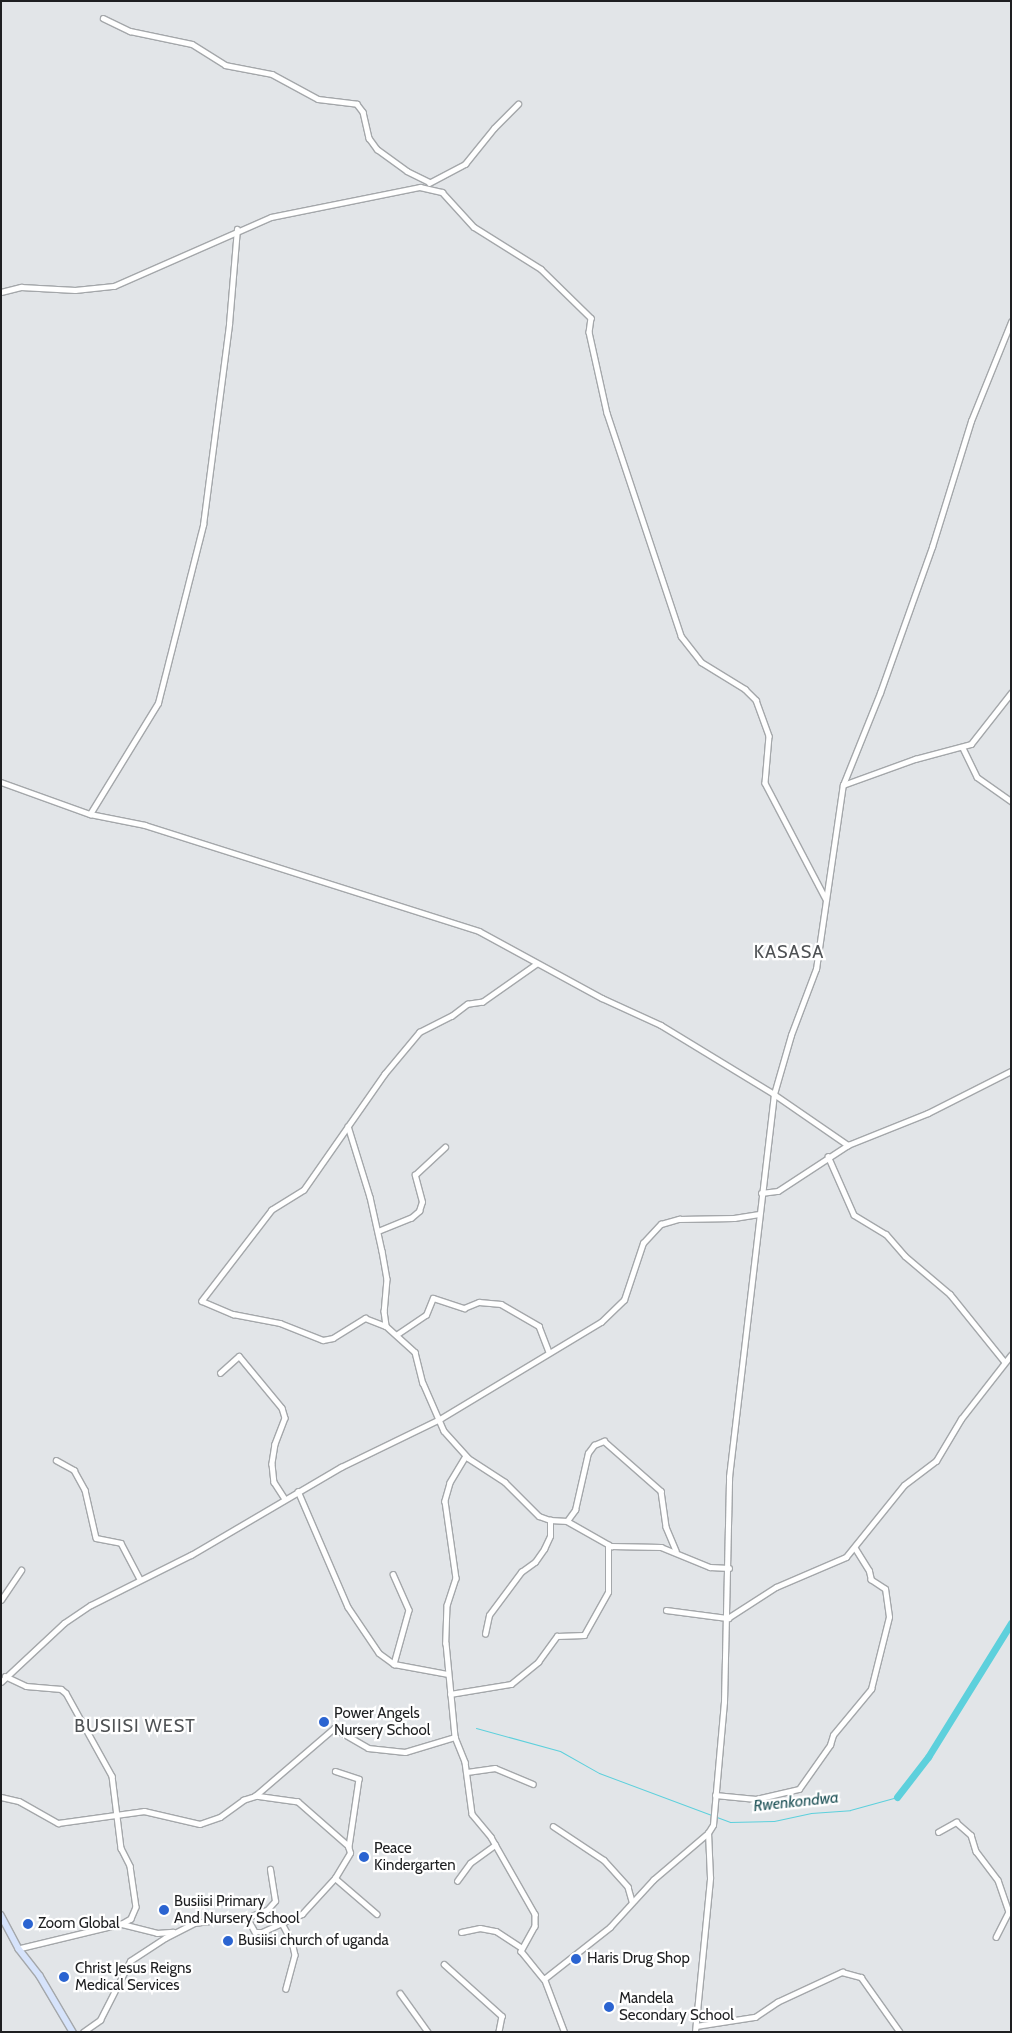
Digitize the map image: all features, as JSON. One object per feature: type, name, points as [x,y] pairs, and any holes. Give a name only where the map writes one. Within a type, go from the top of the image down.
[{"type":"main road","points":[[1,1915],[19,1949],[40,1976],[72,2032]]},
{"type":"street","points":[[102,18],[130,31],[192,44],[225,65],[272,74],[318,99],[357,104],[363,112],[369,138],[377,149],[407,171],[430,182]]},
{"type":"street","points":[[1,292],[21,287],[75,290],[114,286],[237,229],[280,215],[425,186],[465,164],[494,128],[518,104]]},
{"type":"street","points":[[425,186],[442,192],[474,227],[542,269],[591,318],[589,332],[607,413],[678,630],[696,658],[712,671],[745,689],[756,700],[769,736],[765,783],[826,899]]},
{"type":"street","points":[[90,814],[158,703],[203,525],[230,315],[237,229]]},
{"type":"street","points":[[544,1979],[610,1927],[632,1901],[708,1834],[713,1825],[728,1618],[729,1477],[774,1094],[791,1035],[816,969],[843,785],[883,685],[932,547],[958,459],[1011,322]]},
{"type":"street","points":[[843,785],[915,759],[963,748],[976,740],[1011,693]]},
{"type":"street","points":[[963,748],[977,777],[1011,801]]},
{"type":"street","points":[[1,782],[90,814],[145,825],[479,931],[537,964],[656,1022],[774,1094],[848,1145]]},
{"type":"street","points":[[537,964],[483,1002],[468,1004],[452,1016],[420,1032],[348,1126],[304,1190],[272,1210],[202,1301],[233,1314],[280,1323],[323,1340],[333,1338],[365,1318],[386,1326],[415,1352],[424,1383],[440,1419],[442,1429],[466,1456],[505,1482],[536,1513],[550,1520],[567,1521],[608,1545],[656,1547],[676,1551],[710,1567],[729,1568]]},
{"type":"street","points":[[761,1194],[785,1187],[828,1156],[848,1145],[928,1113],[1011,1071]]},
{"type":"street","points":[[348,1126],[378,1231],[387,1279],[384,1312],[386,1326]]},
{"type":"street","points":[[378,1231],[411,1218],[419,1211],[422,1202],[414,1175],[445,1147]]},
{"type":"street","points":[[828,1156],[854,1215],[886,1234],[905,1256],[950,1294],[1004,1361]]},
{"type":"street","points":[[1,1682],[5,1676],[77,1614],[140,1579],[191,1555],[298,1491],[440,1419],[614,1312],[624,1300],[643,1243],[661,1224],[679,1219],[734,1218],[759,1214]]},
{"type":"street","points":[[396,1335],[426,1315],[433,1298],[464,1308],[479,1302],[500,1304],[539,1326],[549,1352]]},
{"type":"street","points":[[666,1610],[728,1618],[776,1587],[846,1558],[904,1485],[936,1461],[961,1418],[990,1384],[1004,1361],[1011,1355]]},
{"type":"street","points":[[220,1373],[239,1356],[282,1408],[285,1418],[275,1444],[272,1464],[274,1482],[285,1500]]},
{"type":"street","points":[[567,1521],[575,1510],[588,1453],[594,1445],[604,1441],[661,1491],[666,1527],[676,1551]]},
{"type":"street","points":[[466,1456],[446,1494],[456,1578],[447,1605],[448,1674],[455,1736],[467,1772],[472,1814],[495,1845],[535,1914],[535,1926],[521,1947],[522,1953],[544,1979],[564,2032]]},
{"type":"street","points":[[56,1460],[74,1470],[85,1490],[96,1538],[121,1543],[140,1579]]},
{"type":"street","points":[[298,1491],[348,1607],[379,1653],[394,1664],[448,1674]]},
{"type":"street","points":[[485,1634],[489,1615],[521,1572],[535,1562],[544,1549],[550,1536],[550,1520]]},
{"type":"street","points":[[450,1694],[511,1684],[538,1662],[557,1636],[584,1635],[608,1592],[608,1545]]},
{"type":"street","points":[[715,1795],[756,1799],[799,1789],[830,1745],[833,1735],[871,1689],[889,1618],[885,1589],[871,1580],[869,1571],[859,1560],[855,1549]]},
{"type":"street","points":[[846,1558],[859,1560]]},
{"type":"street","points":[[1,1600],[21,1570]]},
{"type":"street","points":[[393,1574],[410,1610],[394,1664]]},
{"type":"street","points":[[5,1676],[26,1686],[61,1690],[66,1693],[112,1776],[121,1848],[130,1866],[136,1907],[132,1919],[122,1924],[19,1949]]},
{"type":"street","points":[[1,1798],[19,1802],[58,1822],[148,1812],[197,1824],[220,1817],[243,1800],[255,1796],[334,1728],[368,1748],[405,1752],[455,1736]]},
{"type":"street","points":[[467,1772],[495,1768],[534,1784]]},
{"type":"street","points":[[246,1918],[257,1933],[283,1925],[308,1909],[335,1878],[350,1853],[349,1847],[360,1779],[335,1771]]},
{"type":"street","points":[[255,1796],[298,1802],[349,1847]]},
{"type":"street","points":[[938,1832],[954,1821],[971,1835],[976,1851],[1000,1884],[1010,1912],[996,1937]]},
{"type":"street","points":[[553,1826],[604,1860],[628,1887],[632,1901]]},
{"type":"street","points":[[708,1834],[710,1878],[696,2029],[755,2017],[777,2002],[842,1972],[860,1977],[900,2032]]},
{"type":"street","points":[[457,1880],[467,1865],[495,1845]]},
{"type":"street","points":[[83,2032],[100,2020],[130,1961],[177,1931],[201,1921],[246,1918],[267,1910],[275,1901],[270,1869]]},
{"type":"street","points":[[335,1878],[377,1914]]},
{"type":"street","points":[[122,1924],[157,1933],[177,1931]]},
{"type":"street","points":[[283,1925],[292,1942],[295,1955],[286,1989]]},
{"type":"street","points":[[461,1932],[480,1928],[496,1931],[521,1947]]},
{"type":"street","points":[[444,1964],[502,2016],[500,2032]]},
{"type":"street","points":[[400,1993],[428,2032]]},
{"type":"waterway","name":"Rwenkondwa","points":[[897,1797],[928,1757],[1011,1623]]},
{"type":"waterway","name":"Rwenkondwa","points":[[476,1728],[560,1751],[599,1773],[730,1822],[774,1821],[811,1813],[850,1810],[897,1797]]},
{"type":"place","name":"Power Angels Nursery School","points":[[324,1722]]},
{"type":"place","name":"Peace Kindergarten","points":[[364,1857]]},
{"type":"place","name":"Busiisi Primary And Nursery School","points":[[164,1910]]},
{"type":"place","name":"Zoom Global","points":[[28,1924]]},
{"type":"place","name":"Busiisi church of uganda","points":[[228,1941]]},
{"type":"place","name":"Haris Drug Shop","points":[[576,1959]]},
{"type":"place","name":"Christ Jesus Reigns Medical Services","points":[[64,1977]]},
{"type":"place","name":"Mandela Secondary School","points":[[609,2007]]},
{"type":"district","name":"KASASA","points":[[789,952]]},
{"type":"district","name":"BUSIISI WEST","points":[[135,1726]]}]
